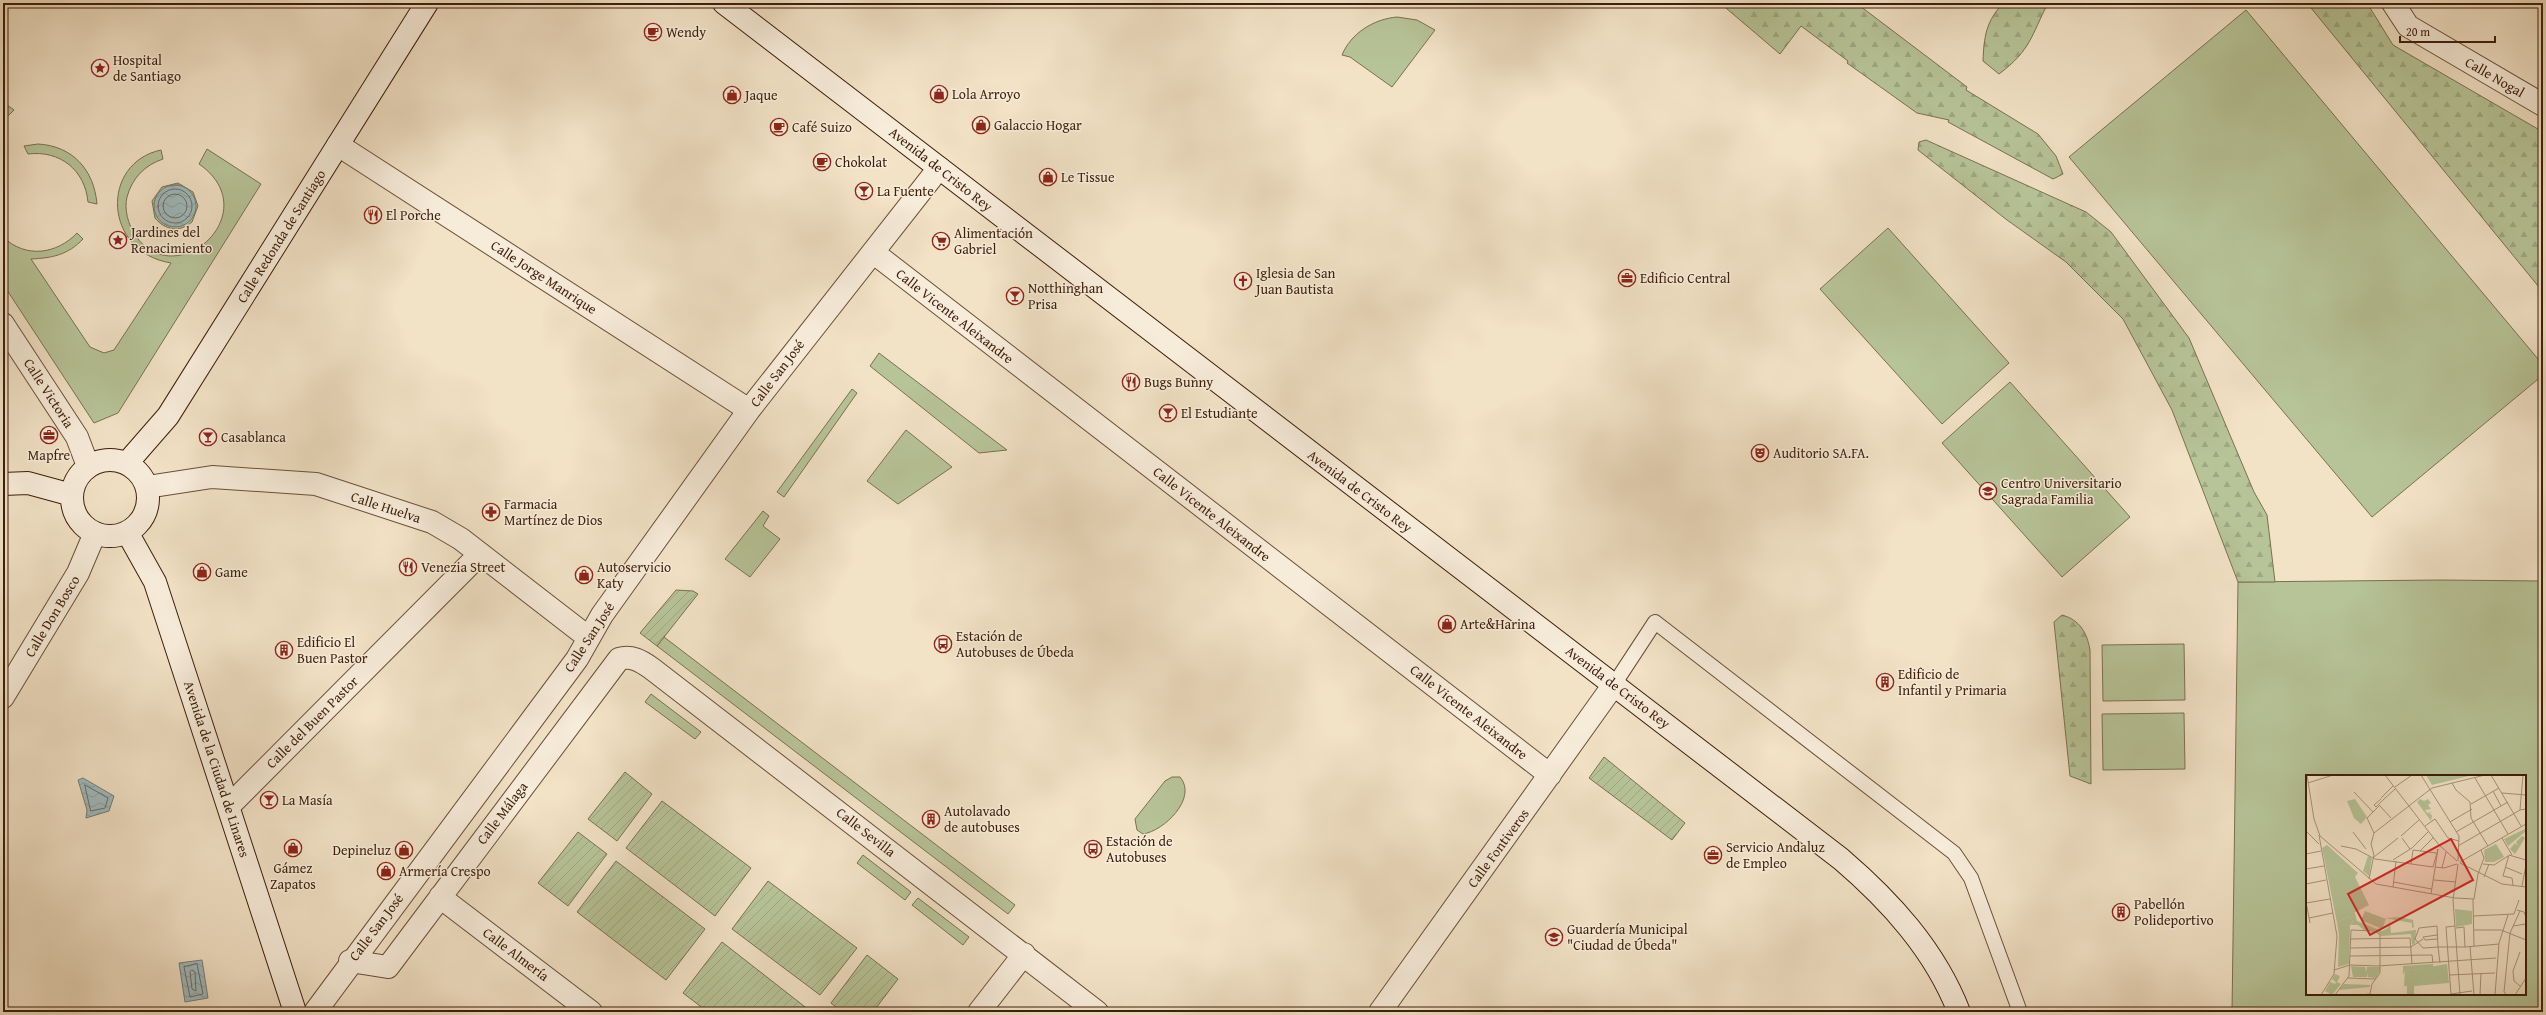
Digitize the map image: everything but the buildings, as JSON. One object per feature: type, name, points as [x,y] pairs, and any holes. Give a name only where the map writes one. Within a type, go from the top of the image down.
[{"type":"street","name":"Calle Redonda de Santiago","points":[[128,463],[168,416],[427,3]]},
{"type":"street","name":"Avenida de Cristo Rey","points":[[724,3],[1615,684],[1866,881],[1903,920],[1926,949],[1941,974],[1959,1012]]},
{"type":"street","name":"Calle Nogal","points":[[2393,3],[2408,26],[2543,106]]},
{"type":"street","name":"Calle Jorge Manrique","points":[[338,145],[749,410]]},
{"type":"street","name":"Calle San José","points":[[315,1012],[350,961],[577,659],[633,571],[749,410],[874,253],[939,168]]},
{"type":"street","name":"Calle Vicente Aleixandre","points":[[874,253],[1550,775]]},
{"type":"street","name":"Calle Victoria","points":[[3,324],[77,437],[88,466]]},
{"type":"street","points":[[111,459],[128,463],[142,477],[147,487],[148,498],[145,514],[135,527],[127,532],[107,536],[95,533],[77,518],[73,507],[72,495],[77,478],[88,466],[111,459]]},
{"type":"street","name":"Calle Huelva","points":[[147,487],[212,477],[316,484],[432,522],[461,539],[589,638]]},
{"type":"street","points":[[3,484],[28,483],[72,495]]},
{"type":"street","name":"Avenida de la Ciudad de Linares","points":[[127,532],[155,582],[295,1012]]},
{"type":"street","name":"Calle Don Bosco","points":[[3,697],[78,573],[95,533]]},
{"type":"street","name":"Calle del Buen Pastor","points":[[229,806],[480,554]]},
{"type":"street","name":"Calle Málaga","points":[[350,961],[388,967],[619,659],[631,658]]},
{"type":"street","name":"Calle Sevilla","points":[[631,658],[638,659],[652,668],[1098,1012]]},
{"type":"street","name":"Calle Fontiveros","points":[[1380,1012],[1615,684]]},
{"type":"street","name":"Calle Almería","points":[[440,897],[591,1012]]},
{"type":"street","points":[[979,1012],[1024,954]]},
{"type":"lane","points":[[1615,684],[1655,622],[1954,854],[1971,878],[2020,1012]]},
{"type":"green space","points":[[1720,3],[1856,3],[1967,87],[1966,90],[2038,134],[2056,156],[2063,174],[2053,179],[1948,122],[1949,120],[1917,113],[1847,63],[1848,61],[1801,26],[1780,54]]},
{"type":"green space","points":[[2003,3],[2048,3],[2024,50],[1999,74],[1983,61],[1983,52],[1989,23]]},
{"type":"green space","points":[[2307,3],[2367,3],[2393,45],[2543,132],[2543,292]]},
{"type":"green space","points":[[2246,10],[2543,365],[2543,375],[2372,517],[2069,157]]},
{"type":"green space","points":[[1397,17],[1417,20],[1435,30],[1392,87],[1350,57],[1342,55],[1351,40],[1364,28],[1388,18]]},
{"type":"green space","points":[[7,105],[14,110],[3,121],[3,110]]},
{"type":"green space","points":[[1926,140],[2086,212],[2111,232],[2189,338],[2254,492],[2267,515],[2275,582],[2238,582],[2172,410],[2123,319],[2066,262],[2007,220],[1918,150],[1919,142]]},
{"type":"green space","points":[[38,144],[62,149],[80,162],[91,181],[97,204],[88,202],[82,180],[69,164],[50,155],[28,154],[24,146]]},
{"type":"green space","points":[[207,149],[261,184],[118,413],[94,423],[3,284],[3,237],[21,249],[31,251],[41,251],[60,246],[77,233],[83,239],[72,249],[59,255],[31,259],[90,347],[104,353],[114,350],[171,263],[149,256],[132,243],[122,226],[118,207],[119,189],[127,172],[141,158],[161,150],[163,159],[150,165],[140,173],[129,190],[126,202],[126,211],[130,226],[135,235],[152,251],[172,256],[191,252],[208,240],[220,223],[224,204],[218,183],[199,164]]},
{"type":"green space","points":[[178,183],[193,192],[198,206],[192,222],[182,228],[172,229],[163,225],[155,218],[152,201],[162,187]],"holes":[[[179,185],[195,208],[194,213],[189,220],[182,224],[169,226],[154,204],[157,196],[163,190],[170,186]]]},
{"type":"green space","points":[[1888,228],[2009,363],[1942,424],[1820,289]]},
{"type":"green space","points":[[879,353],[1007,450],[979,453],[870,366]]},
{"type":"green space","points":[[2010,382],[2130,517],[2062,577],[1942,443]]},
{"type":"green space","points":[[852,389],[857,393],[784,497],[777,492]]},
{"type":"green space","points":[[906,430],[952,467],[898,504],[867,481]]},
{"type":"green space","points":[[763,511],[769,516],[763,526],[780,539],[750,577],[725,559]]},
{"type":"green space","points":[[2440,580],[2543,581],[2543,1012],[2232,1012],[2238,582]]},
{"type":"green space","points":[[676,590],[693,591],[698,594],[657,646],[640,633]]},
{"type":"green space","points":[[2062,615],[2074,620],[2082,628],[2087,638],[2090,650],[2091,784],[2070,776],[2054,622]]},
{"type":"green space","points":[[664,637],[1015,905],[1008,914],[657,646]]},
{"type":"green space","points":[[2184,644],[2185,700],[2103,701],[2102,645]]},
{"type":"green space","points":[[651,694],[701,732],[695,739],[645,702]]},
{"type":"green space","points":[[2184,713],[2185,769],[2103,770],[2102,714]]},
{"type":"green space","points":[[1604,757],[1685,823],[1672,840],[1589,778]]},
{"type":"green space","points":[[625,772],[652,794],[617,841],[588,819]]},
{"type":"green space","points":[[1172,777],[1180,777],[1184,785],[1185,794],[1182,803],[1169,820],[1151,832],[1143,834],[1137,830],[1135,819],[1165,781]]},
{"type":"green space","points":[[662,801],[751,868],[715,916],[626,848]]},
{"type":"green space","points":[[578,832],[607,854],[568,906],[538,883]]},
{"type":"green space","points":[[863,855],[911,892],[905,900],[857,863]]},
{"type":"green space","points":[[616,861],[705,929],[666,980],[577,912]]},
{"type":"green space","points":[[768,881],[857,948],[820,995],[732,929]]},
{"type":"green space","points":[[918,898],[969,937],[963,945],[912,905]]},
{"type":"green space","points":[[722,942],[809,1010],[808,1012],[708,1012],[683,993]]},
{"type":"green space","points":[[867,955],[898,979],[873,1012],[842,1012],[831,1003]]},
{"type":"water","points":[[175,185],[190,191],[196,206],[190,221],[175,227],[160,221],[154,206],[160,191]]},
{"type":"water","points":[[83,778],[114,796],[109,811],[86,818],[87,810],[78,780]]},
{"type":"water","points":[[202,960],[208,998],[185,1002],[179,963]]},
{"type":"place","name":"Wendy","points":[[653,32]]},
{"type":"place","name":"Hospital de Santiago","points":[[100,68]]},
{"type":"place","name":"Lola Arroyo","points":[[939,94]]},
{"type":"place","name":"Jaque","points":[[732,95]]},
{"type":"place","name":"Galaccio Hogar","points":[[981,125]]},
{"type":"place","name":"Café Suizo","points":[[779,127]]},
{"type":"place","name":"Chokolat","points":[[822,162]]},
{"type":"place","name":"Le Tissue","points":[[1048,177]]},
{"type":"place","name":"La Fuente","points":[[864,191]]},
{"type":"place","name":"El Porche","points":[[373,215]]},
{"type":"place","name":"Jardines del Renacimiento","points":[[118,240]]},
{"type":"place","name":"Alimentación Gabriel","points":[[941,241]]},
{"type":"place","name":"Edificio Central","points":[[1627,278]]},
{"type":"place","name":"Iglesia de San Juan Bautista","points":[[1243,281]]},
{"type":"place","name":"Notthinghan Prisa","points":[[1015,296]]},
{"type":"place","name":"Bugs Bunny","points":[[1131,382]]},
{"type":"place","name":"El Estudiante","points":[[1168,413]]},
{"type":"place","name":"Mapfre","points":[[49,435]]},
{"type":"place","name":"Casablanca","points":[[208,437]]},
{"type":"place","name":"Auditorio SA.FA.","points":[[1760,453]]},
{"type":"place","name":"Centro Universitario Sagrada Familia","points":[[1988,491]]},
{"type":"place","name":"Farmacia Martínez de Dios","points":[[491,512]]},
{"type":"place","name":"Venezia Street","points":[[408,567]]},
{"type":"place","name":"Game","points":[[202,572]]},
{"type":"place","name":"Autoservicio Katy","points":[[584,575]]},
{"type":"place","name":"Arte&Harina","points":[[1447,624]]},
{"type":"place","name":"Estación de Autobuses de Úbeda","points":[[943,644]]},
{"type":"place","name":"Edificio El Buen Pastor","points":[[284,650]]},
{"type":"place","name":"Edificio de Infantil y Primaria","points":[[1885,682]]},
{"type":"place","name":"La Masía","points":[[269,800]]},
{"type":"place","name":"Autolavado de autobuses","points":[[931,819]]},
{"type":"place","name":"Gámez Zapatos","points":[[293,848]]},
{"type":"place","name":"Estación de Autobuses","points":[[1093,849]]},
{"type":"place","name":"Depineluz","points":[[404,850]]},
{"type":"place","name":"Servicio Andaluz de Empleo","points":[[1713,855]]},
{"type":"place","name":"Armería Crespo","points":[[386,871]]},
{"type":"place","name":"Pabellón Polideportivo","points":[[2121,912]]},
{"type":"place","name":"Guardería Municipal \"Ciudad de Úbeda\"","points":[[1554,937]]}]
